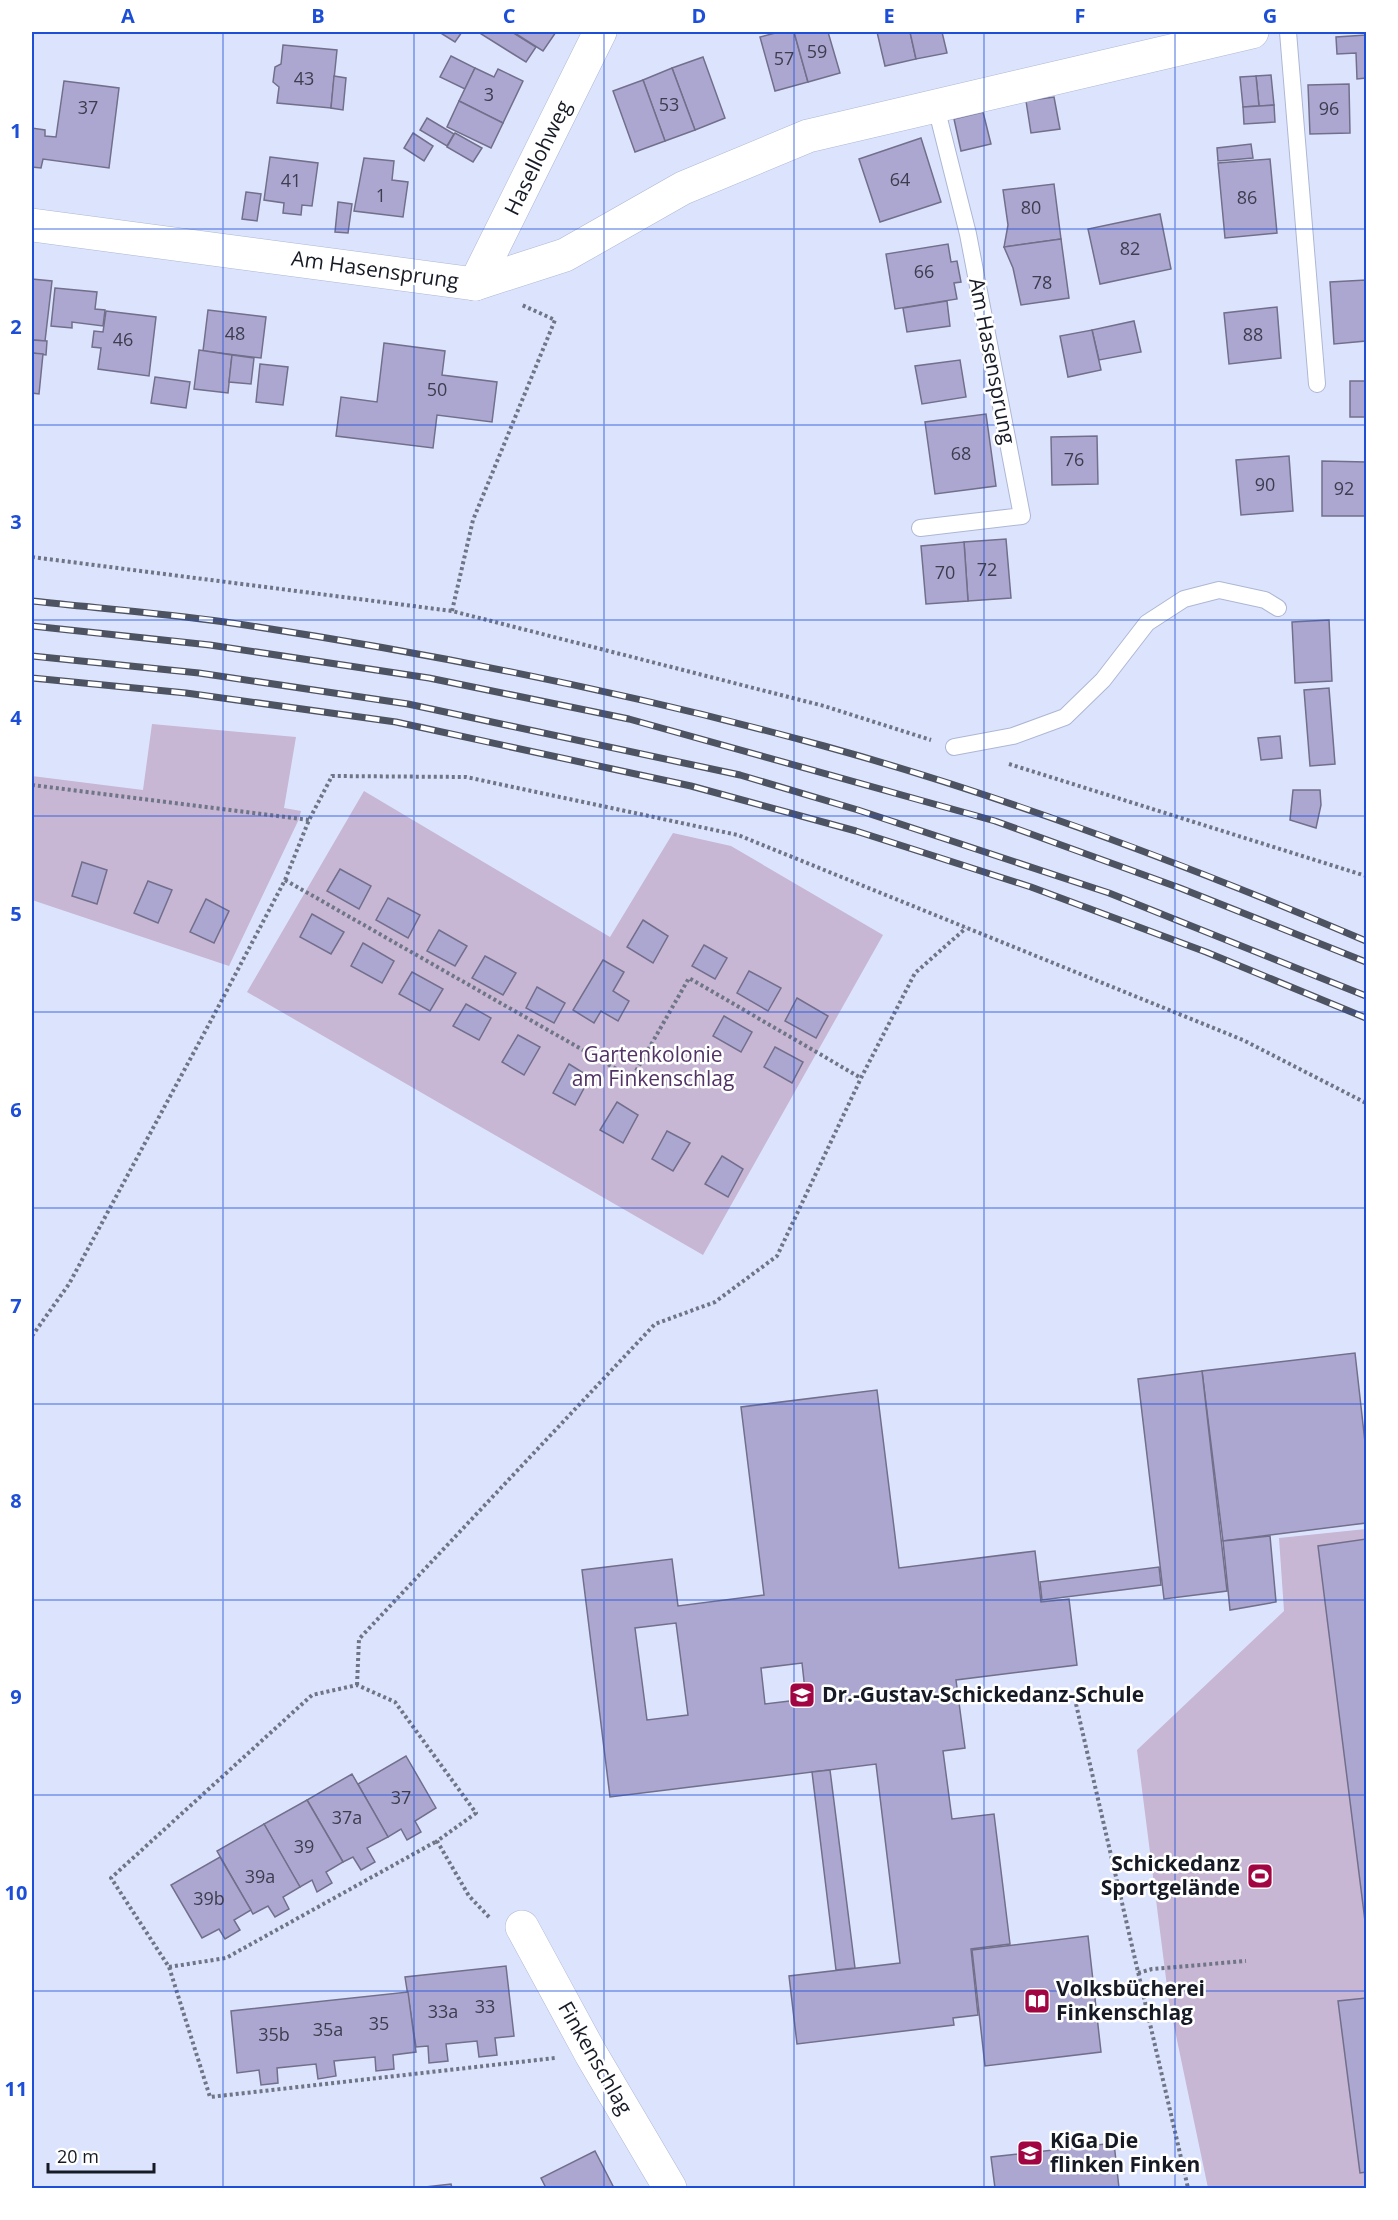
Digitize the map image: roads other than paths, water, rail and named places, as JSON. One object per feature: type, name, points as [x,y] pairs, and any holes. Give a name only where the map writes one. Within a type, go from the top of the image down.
[{"type":"street","name":"Hasellohweg","points":[[475,284],[600,32]]},
{"type":"street","name":"Am Hasensprung","points":[[32,225],[475,284],[565,255],[683,188],[808,136],[936,107],[1205,36],[1252,32]]},
{"type":"street","name":"Finkenschlag","points":[[522,1927],[591,2054],[670,2188]]},
{"type":"lane","points":[[1288,32],[1317,384]]},
{"type":"lane","name":"Am Hasensprung","points":[[920,528],[1022,516],[968,234],[936,107]]},
{"type":"lane","points":[[954,747],[1013,736],[1065,717],[1103,680],[1147,623],[1184,599],[1219,590],[1265,600],[1278,608]]},
{"type":"railway","points":[[32,601],[201,619],[376,646],[601,691],[750,726],[893,766],[1030,810],[1233,886],[1366,941]]},
{"type":"railway","points":[[32,626],[210,645],[429,678],[629,719],[995,821],[1180,888],[1366,962]]},
{"type":"railway","points":[[32,656],[199,673],[408,704],[740,775],[858,810],[1109,893],[1366,996]]},
{"type":"railway","points":[[32,678],[186,693],[396,722],[691,786],[856,831],[1031,887],[1206,952],[1366,1018]]},
{"type":"place","name":"Dr.-Gustav-Schickedanz-Schule","points":[[802,1695]]},
{"type":"place","name":"Schickedanz Sportgelände","points":[[1260,1876]]},
{"type":"place","name":"Volksbücherei Finkenschlag","points":[[1037,2001]]},
{"type":"place","name":"KiGa Die flinken Finken","points":[[1030,2153]]},
{"type":"park label","name":"Gartenkolonie am Finkenschlag","points":[[653,1067]]}]
